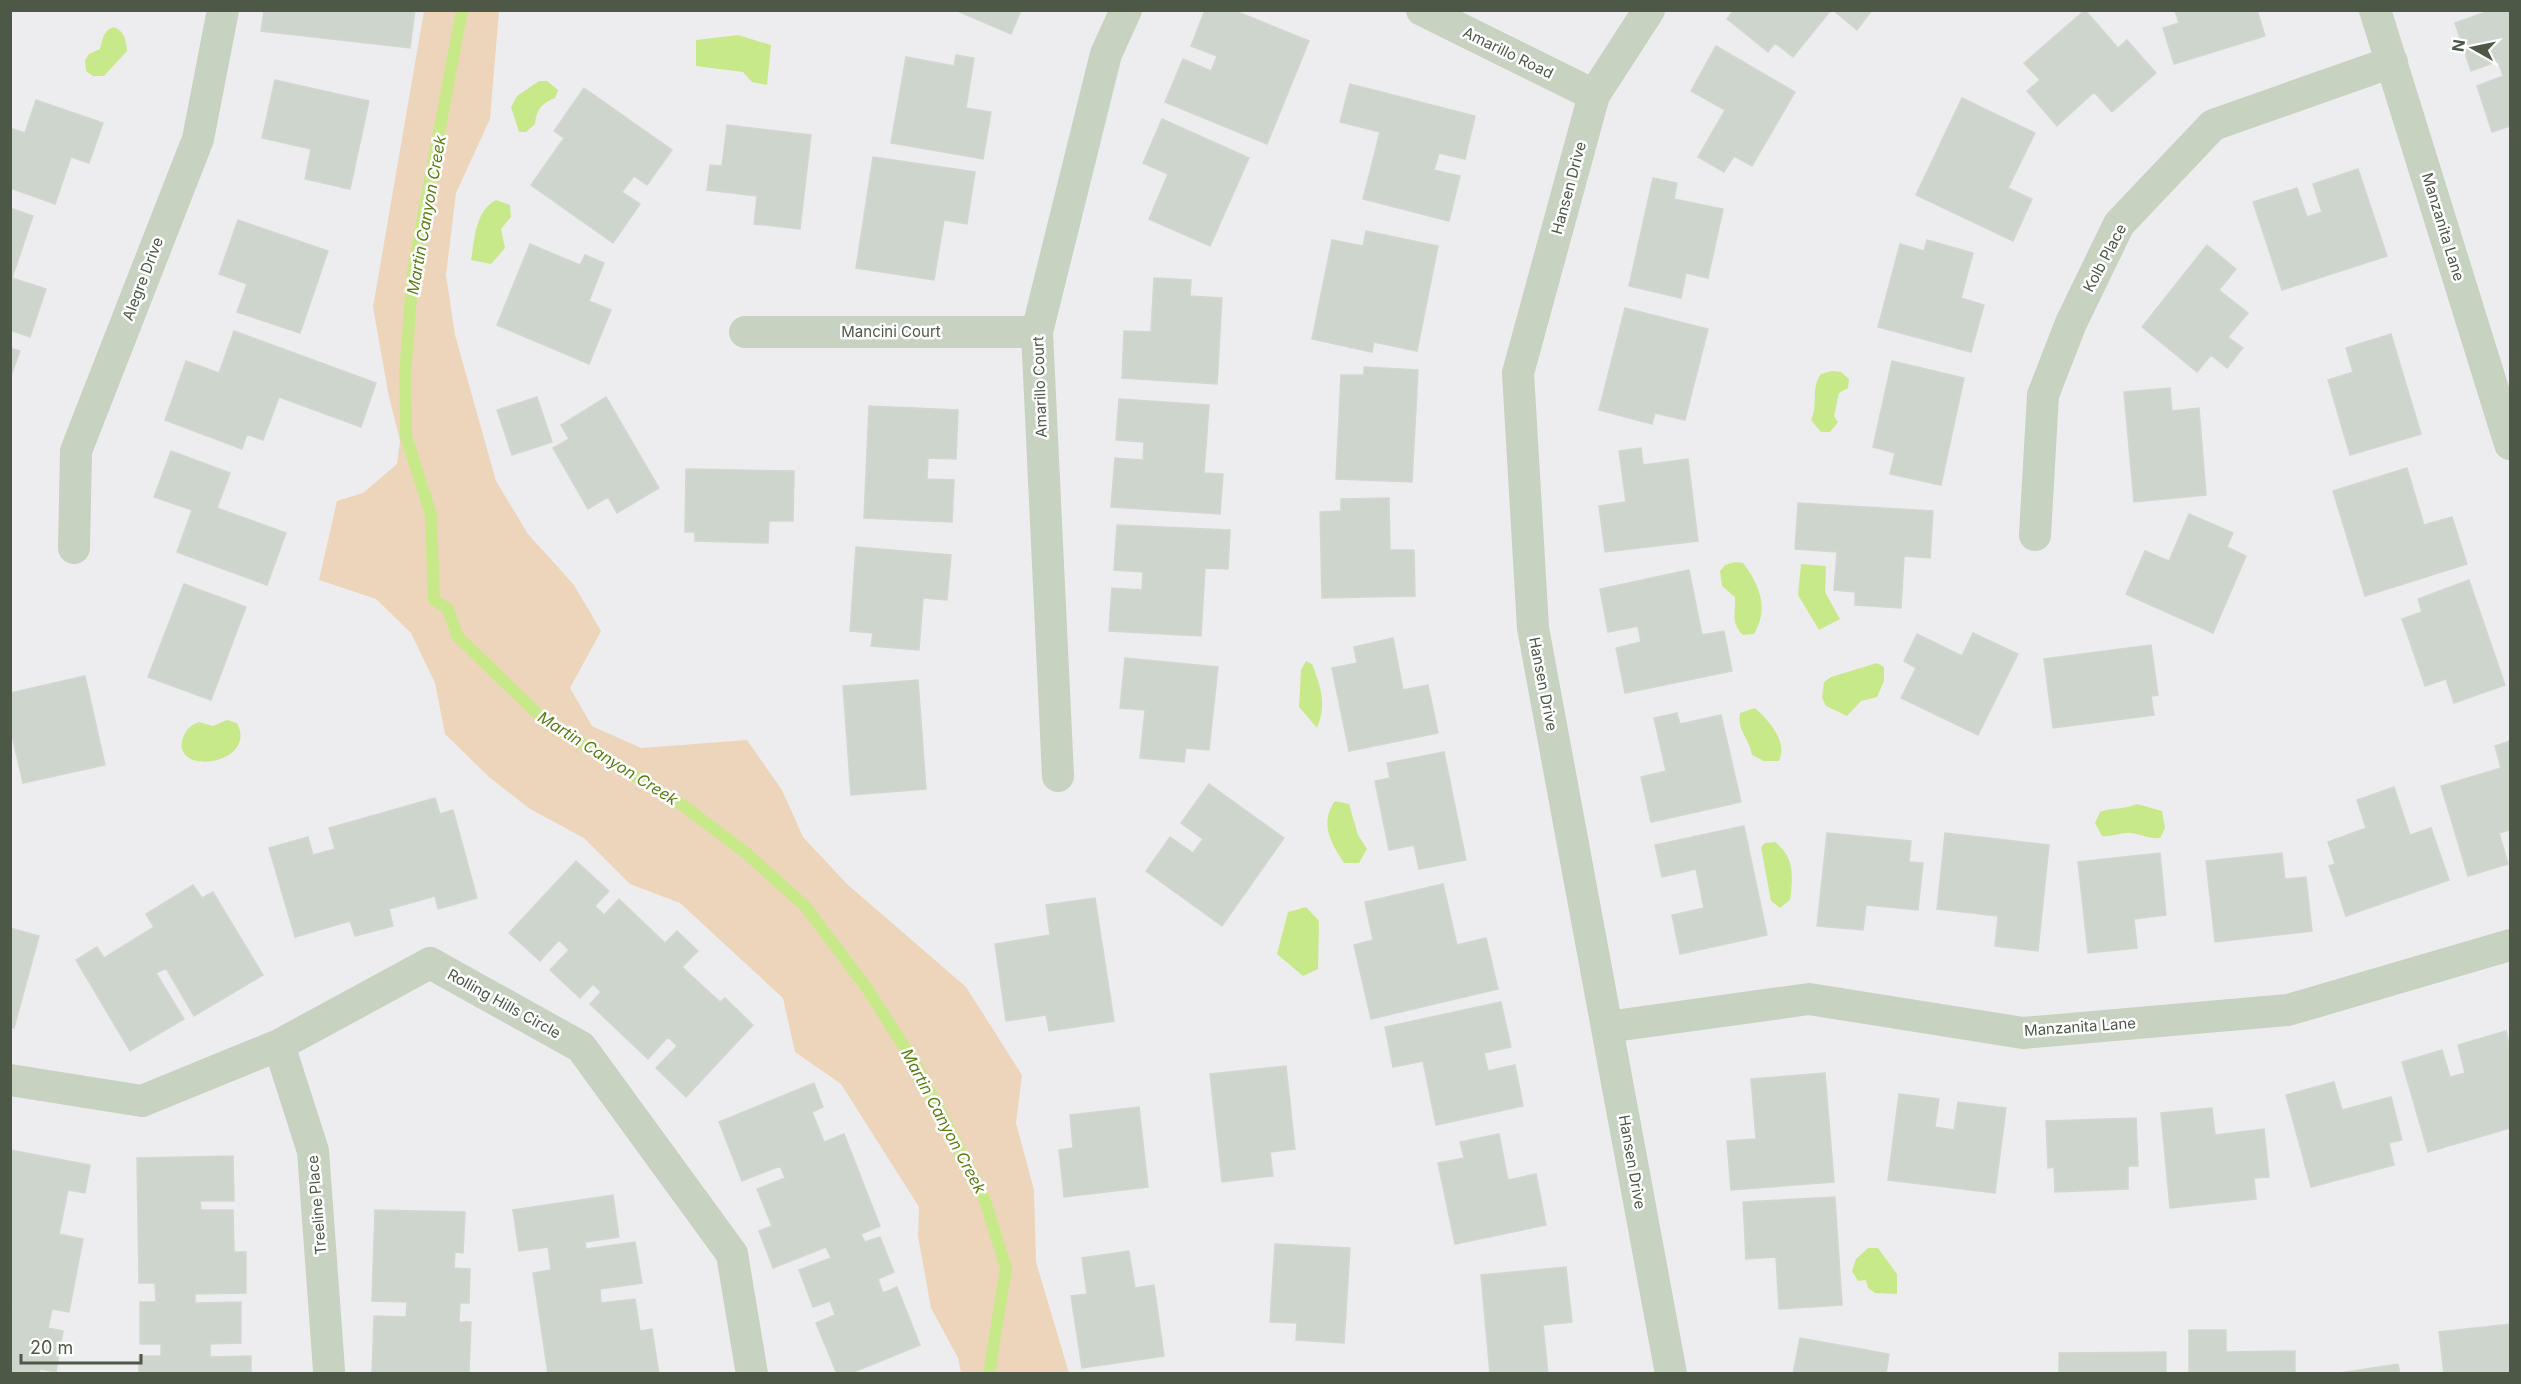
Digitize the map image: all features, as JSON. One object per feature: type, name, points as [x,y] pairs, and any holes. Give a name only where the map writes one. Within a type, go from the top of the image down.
[{"type":"street","name":"Alegre Drive","points":[[74,548],[76,451],[198,139],[223,10]]},
{"type":"street","name":"Amarillo Court","points":[[1058,776],[1037,332],[1106,54],[1126,10]]},
{"type":"street","name":"Amarillo Road","points":[[1422,10],[1594,95]]},
{"type":"street","name":"Hansen Drive","points":[[1649,10],[1594,95],[1518,373],[1533,628],[1671,1374]]},
{"type":"street","name":"Manzanita Lane","points":[[2376,10],[2511,444]]},
{"type":"street","name":"Kolb Place","points":[[2035,535],[2043,394],[2071,323],[2119,224],[2213,124],[2392,62]]},
{"type":"street","name":"Mancini Court","points":[[745,332],[1037,332]]},
{"type":"street","name":"Manzanita Lane","points":[[1607,1027],[1809,999],[2023,1033],[2288,1010],[2511,945]]},
{"type":"street","name":"Rolling Hills Circle","points":[[10,1080],[142,1101],[279,1045],[430,963],[581,1047],[732,1254],[752,1374]]},
{"type":"street","name":"Treeline Place","points":[[279,1045],[313,1151],[329,1370]]},
{"type":"shaded area","points":[[424,11],[499,11],[490,119],[456,193],[446,275],[455,335],[496,481],[528,534],[574,585],[601,631],[570,688],[592,726],[641,748],[747,740],[782,790],[803,837],[847,884],[966,987],[1022,1075],[1016,1123],[1034,1190],[1036,1262],[1069,1373],[961,1373],[958,1358],[931,1308],[918,1236],[919,1207],[841,1084],[795,1052],[783,998],[680,903],[630,884],[584,838],[530,809],[489,777],[445,734],[435,683],[411,633],[376,599],[319,580],[337,501],[363,493],[397,464],[400,441],[388,392],[373,307]]},
{"type":"shaded area","points":[[114,27],[121,31],[127,51],[104,76],[93,76],[86,71],[85,60],[89,54],[100,49],[106,33]]},
{"type":"shaded area","points":[[738,35],[771,45],[767,85],[752,82],[743,72],[696,66],[696,40]]},
{"type":"shaded area","points":[[539,81],[547,81],[558,90],[555,98],[540,108],[535,124],[526,132],[519,132],[511,107],[517,96]]},
{"type":"shaded area","points":[[496,200],[510,205],[511,217],[501,229],[505,248],[491,264],[471,260],[480,218],[489,205]]},
{"type":"shaded area","points":[[1832,371],[1841,372],[1849,379],[1848,388],[1839,393],[1834,416],[1838,422],[1830,432],[1821,432],[1811,420],[1816,385],[1821,374]]},
{"type":"shaded area","points":[[1735,562],[1743,563],[1758,589],[1762,606],[1759,625],[1754,634],[1743,635],[1739,631],[1734,617],[1735,597],[1722,586],[1720,571],[1725,565]]},
{"type":"shaded area","points":[[1801,564],[1826,566],[1825,592],[1840,619],[1819,630],[1798,595]]},
{"type":"shaded area","points":[[1306,661],[1312,664],[1322,696],[1322,712],[1317,728],[1299,707],[1301,670]]},
{"type":"shaded area","points":[[1877,663],[1884,667],[1884,681],[1877,697],[1861,701],[1847,716],[1826,706],[1822,698],[1824,682],[1831,677]]},
{"type":"shaded area","points":[[1755,708],[1776,732],[1781,746],[1779,761],[1764,761],[1752,755],[1740,725],[1740,713]]},
{"type":"shaded area","points":[[227,720],[237,723],[240,737],[236,749],[226,756],[213,761],[200,761],[189,758],[182,750],[183,738],[191,726],[199,722],[213,726]]},
{"type":"shaded area","points":[[1335,801],[1349,804],[1358,835],[1367,849],[1359,863],[1344,863],[1331,840],[1327,825],[1330,809]]},
{"type":"shaded area","points":[[2137,804],[2162,811],[2165,828],[2160,838],[2128,833],[2102,836],[2095,823],[2100,812]]},
{"type":"shaded area","points":[[1775,842],[1786,854],[1792,875],[1790,900],[1780,908],[1771,901],[1761,847],[1765,843]]},
{"type":"shaded area","points":[[1306,907],[1319,921],[1318,969],[1303,976],[1277,954],[1288,912]]},
{"type":"shaded area","points":[[1868,1248],[1878,1248],[1897,1274],[1897,1294],[1875,1293],[1868,1288],[1866,1280],[1858,1281],[1852,1271],[1856,1259]]},
{"type":"building","points":[[264,10],[415,10],[410,48],[261,31]]},
{"type":"building","points":[[955,10],[1021,10],[1011,34]]},
{"type":"building","points":[[1205,10],[1233,10],[1309,41],[1267,144],[1165,102],[1183,59],[1211,71],[1217,56],[1191,46]]},
{"type":"building","points":[[1734,10],[1831,10],[1793,57],[1775,43],[1768,52],[1727,19]]},
{"type":"building","points":[[1833,10],[1872,10],[1857,30]]},
{"type":"building","points":[[2085,10],[2118,48],[2127,40],[2156,73],[2112,112],[2094,92],[2057,126],[2027,91],[2040,80],[2024,63]]},
{"type":"building","points":[[2175,10],[2257,10],[2265,36],[2174,64],[2163,28],[2179,23]]},
{"type":"building","points":[[2491,10],[2510,10],[2510,126],[2492,132],[2477,86],[2503,76],[2498,61],[2471,71],[2455,23]]},
{"type":"building","points":[[1716,46],[1795,92],[1752,166],[1734,156],[1724,172],[1698,157],[1725,110],[1691,91]]},
{"type":"building","points":[[956,55],[974,58],[966,108],[991,112],[983,159],[891,143],[906,57],[954,66]]},
{"type":"building","points":[[275,80],[369,101],[350,189],[305,179],[311,149],[262,138]]},
{"type":"building","points":[[1350,84],[1475,116],[1465,159],[1439,153],[1434,170],[1460,176],[1449,221],[1363,199],[1380,132],[1340,122]]},
{"type":"building","points":[[584,88],[672,150],[647,185],[634,176],[622,192],[640,204],[613,243],[531,185],[564,138],[554,131]]},
{"type":"building","points":[[1962,98],[2035,133],[2008,188],[2032,199],[2013,241],[1916,195]]},
{"type":"building","points":[[36,100],[103,123],[89,163],[71,157],[55,204],[10,188],[10,128],[25,133]]},
{"type":"building","points":[[1162,119],[1249,158],[1210,246],[1149,219],[1168,174],[1143,163]]},
{"type":"building","points":[[727,125],[811,135],[800,229],[754,224],[757,196],[707,190],[710,165],[722,166]]},
{"type":"building","points":[[873,157],[975,172],[967,224],[944,220],[934,280],[856,268]]},
{"type":"building","points":[[2358,169],[2387,256],[2282,290],[2253,202],[2297,188],[2307,217],[2322,212],[2313,184]]},
{"type":"building","points":[[1653,178],[1677,183],[1674,199],[1723,209],[1708,278],[1686,273],[1681,298],[1629,286]]},
{"type":"building","points":[[10,208],[33,216],[12,278],[46,289],[30,337],[10,330]]},
{"type":"building","points":[[238,220],[328,251],[300,333],[237,312],[247,284],[219,274]]},
{"type":"building","points":[[1366,231],[1438,246],[1417,351],[1374,342],[1372,352],[1312,339],[1332,240],[1363,246]]},
{"type":"building","points":[[1927,240],[1973,253],[1961,298],[1984,305],[1971,352],[1878,327],[1900,244],[1924,251]]},
{"type":"building","points":[[530,244],[580,265],[585,255],[604,263],[589,301],[611,310],[589,364],[497,325]]},
{"type":"building","points":[[2207,245],[2236,269],[2219,290],[2248,313],[2228,337],[2243,348],[2227,368],[2211,355],[2197,372],[2142,327]]},
{"type":"building","points":[[1154,278],[1191,280],[1190,296],[1222,298],[1217,384],[1122,378],[1124,331],[1151,332]]},
{"type":"building","points":[[1625,308],[1708,329],[1685,420],[1655,413],[1652,424],[1599,410]]},
{"type":"building","points":[[234,331],[376,383],[361,427],[279,397],[263,440],[247,434],[242,449],[165,420],[186,361],[219,373]]},
{"type":"building","points":[[2391,334],[2421,434],[2350,455],[2328,380],[2353,372],[2346,348]]},
{"type":"building","points":[[10,348],[20,351],[10,378]]},
{"type":"building","points":[[1892,361],[1964,378],[1941,485],[1890,474],[1895,453],[1873,447]]},
{"type":"building","points":[[1364,367],[1418,370],[1412,482],[1336,479],[1341,375],[1364,375]]},
{"type":"building","points":[[2170,388],[2172,411],[2199,408],[2206,495],[2134,502],[2124,392]]},
{"type":"building","points":[[537,397],[552,442],[512,455],[497,410]]},
{"type":"building","points":[[606,397],[659,488],[617,513],[608,497],[588,509],[553,448],[569,439],[561,425]]},
{"type":"building","points":[[1119,399],[1209,405],[1204,473],[1223,474],[1220,514],[1111,507],[1115,458],[1143,460],[1144,442],[1116,440]]},
{"type":"building","points":[[869,406],[958,410],[956,459],[928,458],[927,479],[954,480],[952,522],[864,518]]},
{"type":"building","points":[[1641,448],[1643,465],[1688,459],[1698,541],[1605,552],[1599,506],[1626,502],[1619,451]]},
{"type":"building","points":[[171,451],[230,473],[217,508],[286,533],[267,585],[177,552],[192,510],[154,497]]},
{"type":"building","points":[[2407,468],[2424,525],[2452,517],[2467,564],[2365,596],[2333,491]]},
{"type":"building","points":[[686,469],[794,471],[793,521],[769,521],[768,543],[695,541],[695,532],[685,532]]},
{"type":"building","points":[[1389,498],[1390,550],[1414,550],[1415,596],[1322,598],[1320,512],[1341,511],[1341,499]]},
{"type":"building","points":[[1798,503],[1933,511],[1930,558],[1904,556],[1901,608],[1855,605],[1855,592],[1834,590],[1837,552],[1795,549]]},
{"type":"building","points":[[2189,514],[2233,533],[2227,547],[2246,556],[2213,633],[2126,594],[2145,551],[2169,561]]},
{"type":"building","points":[[1117,525],[1230,530],[1228,569],[1205,568],[1201,636],[1109,631],[1112,588],[1142,590],[1143,572],[1114,570]]},
{"type":"building","points":[[856,547],[951,555],[947,600],[923,598],[919,650],[871,646],[873,633],[850,631]]},
{"type":"building","points":[[1689,570],[1702,635],[1724,631],[1732,671],[1625,693],[1616,648],[1641,642],[1638,626],[1608,632],[1600,589]]},
{"type":"building","points":[[2469,580],[2505,685],[2454,703],[2446,679],[2425,686],[2402,619],[2422,612],[2418,599]]},
{"type":"building","points":[[184,584],[246,607],[211,700],[148,677]]},
{"type":"building","points":[[1973,633],[2018,654],[1978,735],[1901,698],[1916,668],[1904,661],[1917,634],[1962,656]]},
{"type":"building","points":[[1393,638],[1403,690],[1428,685],[1438,733],[1349,751],[1332,668],[1357,663],[1354,647]]},
{"type":"building","points":[[2151,645],[2158,695],[2151,696],[2154,715],[2053,728],[2044,659]]},
{"type":"building","points":[[1125,658],[1218,667],[1209,750],[1186,748],[1184,762],[1140,758],[1145,710],[1120,708]]},
{"type":"building","points":[[85,676],[105,765],[23,783],[10,727],[10,693]]},
{"type":"building","points":[[918,680],[926,789],[851,795],[843,686]]},
{"type":"building","points":[[1677,713],[1680,724],[1721,715],[1741,802],[1651,822],[1641,777],[1666,771],[1654,718]]},
{"type":"building","points":[[2510,741],[2510,830],[2499,833],[2508,864],[2468,876],[2441,786],[2501,768],[2495,746]]},
{"type":"building","points":[[1444,752],[1466,860],[1419,869],[1414,845],[1389,850],[1375,781],[1390,778],[1387,763]]},
{"type":"building","points":[[1209,784],[1284,838],[1222,926],[1146,871],[1170,837],[1193,853],[1203,839],[1181,823]]},
{"type":"building","points":[[2394,787],[2410,835],[2431,828],[2449,880],[2346,916],[2329,866],[2335,864],[2328,842],[2366,828],[2357,800]]},
{"type":"building","points":[[435,798],[440,814],[453,810],[477,898],[438,909],[435,896],[389,909],[393,926],[355,936],[350,921],[295,937],[269,848],[308,837],[313,855],[335,849],[329,828]]},
{"type":"building","points":[[1744,826],[1767,935],[1680,954],[1672,915],[1704,908],[1696,869],[1662,877],[1655,845]]},
{"type":"building","points":[[1827,833],[1911,841],[1909,862],[1923,863],[1918,910],[1866,905],[1863,930],[1817,926]]},
{"type":"building","points":[[1945,833],[2049,845],[2038,951],[1995,946],[1998,916],[1937,909]]},
{"type":"building","points":[[2160,853],[2166,915],[2134,919],[2137,948],[2088,953],[2078,862]]},
{"type":"building","points":[[2282,853],[2285,879],[2306,877],[2312,931],[2215,942],[2206,861]]},
{"type":"building","points":[[576,861],[609,891],[595,906],[604,915],[619,899],[665,943],[677,931],[698,951],[682,967],[720,1002],[725,998],[753,1025],[686,1097],[656,1068],[677,1046],[668,1037],[648,1059],[590,1004],[601,992],[593,984],[580,998],[550,970],[569,950],[559,940],[540,961],[509,933]]},
{"type":"building","points":[[1443,884],[1457,945],[1486,938],[1498,989],[1371,1019],[1354,945],[1373,940],[1365,902]]},
{"type":"building","points":[[193,885],[202,898],[213,892],[263,975],[194,1016],[166,968],[156,973],[184,1019],[130,1051],[76,960],[97,947],[104,958],[154,927],[146,914]]},
{"type":"building","points":[[1095,898],[1114,1021],[1049,1031],[1046,1015],[1006,1021],[995,944],[1050,935],[1046,905]]},
{"type":"building","points":[[10,928],[39,936],[14,1028],[10,1027]]},
{"type":"building","points":[[1501,1002],[1511,1047],[1484,1053],[1488,1071],[1515,1065],[1523,1106],[1436,1125],[1423,1061],[1393,1067],[1385,1027]]},
{"type":"building","points":[[2506,1031],[2510,1048],[2510,1128],[2428,1152],[2402,1062],[2442,1050],[2450,1077],[2465,1073],[2458,1045]]},
{"type":"building","points":[[1286,1066],[1295,1149],[1270,1152],[1273,1176],[1222,1182],[1210,1074]]},
{"type":"building","points":[[1825,1073],[1834,1182],[1731,1190],[1727,1141],[1756,1139],[1751,1079]]},
{"type":"building","points":[[2334,1082],[2342,1110],[2391,1097],[2402,1140],[2389,1143],[2394,1165],[2311,1187],[2286,1095]]},
{"type":"building","points":[[814,1083],[823,1107],[812,1112],[824,1142],[844,1134],[880,1226],[861,1234],[865,1242],[880,1237],[894,1272],[878,1279],[883,1293],[897,1287],[920,1345],[849,1374],[837,1374],[816,1323],[835,1315],[830,1301],[813,1307],[799,1270],[831,1258],[826,1247],[773,1268],[759,1231],[772,1226],[757,1189],[785,1178],[780,1166],[742,1181],[719,1122]]},
{"type":"building","points":[[1899,1094],[1939,1099],[1935,1127],[1954,1130],[1958,1102],[2006,1108],[1995,1193],[1888,1180]]},
{"type":"building","points":[[1139,1107],[1148,1187],[1064,1197],[1059,1150],[1073,1148],[1070,1115]]},
{"type":"building","points":[[2212,1108],[2215,1135],[2264,1129],[2269,1177],[2254,1178],[2256,1199],[2170,1208],[2161,1113]]},
{"type":"building","points":[[2136,1118],[2138,1166],[2128,1166],[2128,1189],[2055,1192],[2054,1167],[2048,1168],[2046,1121]]},
{"type":"building","points":[[1499,1134],[1508,1180],[1536,1174],[1546,1225],[1455,1244],[1438,1163],[1464,1158],[1460,1142]]},
{"type":"building","points":[[10,1150],[90,1165],[85,1193],[68,1190],[59,1234],[83,1239],[69,1312],[52,1309],[48,1328],[63,1331],[56,1372],[40,1369],[39,1374],[10,1374],[10,1318],[13,1309],[10,1308]]},
{"type":"building","points":[[233,1156],[234,1201],[200,1201],[201,1210],[233,1210],[234,1252],[246,1252],[246,1293],[195,1294],[195,1303],[241,1302],[241,1343],[210,1344],[210,1357],[251,1356],[251,1374],[139,1374],[139,1356],[161,1356],[161,1344],[140,1344],[140,1302],[156,1302],[155,1283],[139,1283],[137,1158]]},
{"type":"building","points":[[613,1195],[619,1237],[585,1242],[586,1249],[635,1242],[642,1283],[600,1289],[601,1303],[635,1299],[640,1331],[652,1329],[659,1374],[548,1374],[533,1273],[551,1270],[548,1247],[519,1251],[513,1210]]},
{"type":"building","points":[[1835,1197],[1842,1305],[1779,1309],[1776,1257],[1746,1259],[1743,1202]]},
{"type":"building","points":[[375,1210],[465,1212],[463,1253],[455,1252],[454,1268],[470,1269],[469,1303],[460,1303],[459,1322],[471,1322],[469,1374],[372,1374],[374,1316],[406,1317],[407,1302],[372,1301]]},
{"type":"building","points":[[1275,1244],[1350,1248],[1344,1343],[1296,1340],[1297,1323],[1270,1322]]},
{"type":"building","points":[[1129,1251],[1135,1288],[1154,1285],[1164,1356],[1082,1368],[1071,1296],[1087,1294],[1082,1258]]},
{"type":"building","points":[[1566,1267],[1572,1322],[1543,1325],[1548,1374],[1490,1374],[1481,1275]]},
{"type":"building","points":[[2510,1324],[2510,1374],[2444,1374],[2439,1332]]},
{"type":"building","points":[[2189,1330],[2226,1330],[2226,1352],[2295,1351],[2295,1374],[2189,1374]]},
{"type":"building","points":[[1800,1338],[1889,1354],[1886,1374],[1793,1374]]},
{"type":"building","points":[[2166,1352],[2166,1374],[2059,1374],[2059,1353]]},
{"type":"building","points":[[2398,1364],[2400,1374],[2333,1374]]},
{"type":"waterway","name":"Martin Canyon Creek","points":[[462,10],[413,271],[405,374],[406,436],[431,515],[434,600],[448,609],[458,637],[545,721],[684,806],[746,853],[805,906],[866,987],[916,1065],[984,1198],[1006,1268],[990,1368]]}]
